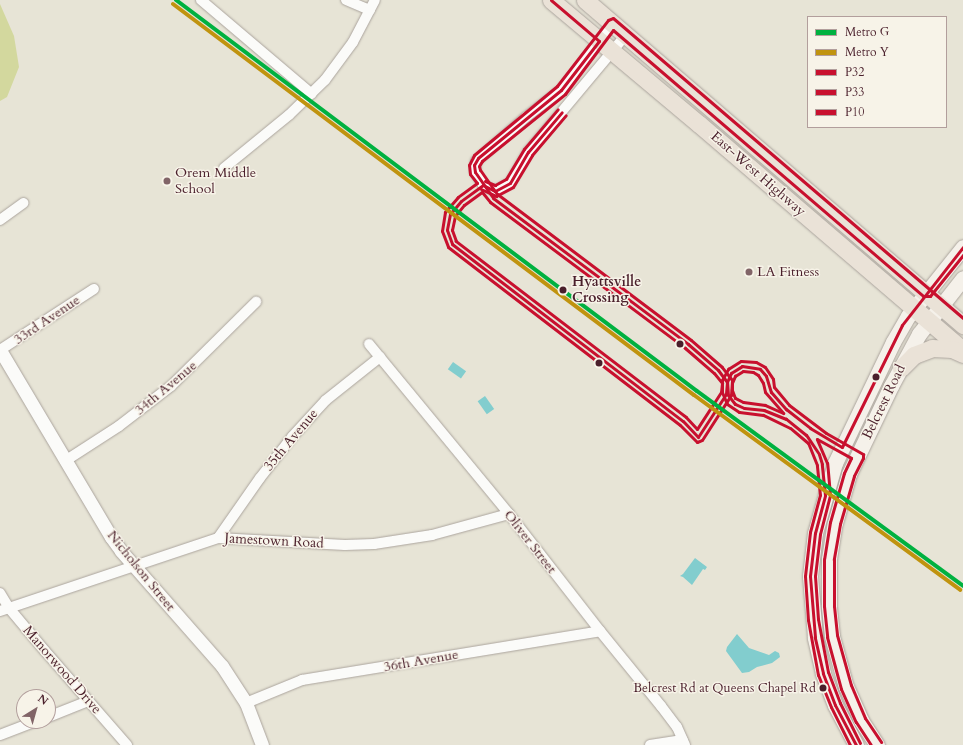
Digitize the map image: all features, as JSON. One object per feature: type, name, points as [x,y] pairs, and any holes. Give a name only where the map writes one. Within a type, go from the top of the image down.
[{"type":"main road","name":"East-West Highway","points":[[551,0],[963,350]]},
{"type":"main road","name":"East-West Highway","points":[[585,0],[963,325]]},
{"type":"main road","name":"Belcrest Road","points":[[856,745],[840,715],[823,673],[816,637],[810,576],[815,533],[830,480],[842,448],[893,342],[914,308],[963,247]]},
{"type":"main road","name":"Belcrest Road","points":[[877,745],[861,720],[846,687],[832,636],[829,606],[829,559],[833,533],[840,500],[850,474],[901,368],[928,320],[963,278]]},
{"type":"main road","points":[[901,368],[914,355],[932,348],[952,349],[963,354]]},
{"type":"main road","points":[[840,715],[847,704],[846,687]]},
{"type":"street","points":[[201,0],[312,94]]},
{"type":"street","points":[[346,0],[370,10]]},
{"type":"street","points":[[224,168],[289,115],[312,94],[340,61],[370,10],[374,0]]},
{"type":"street","points":[[612,24],[606,46],[528,152],[510,183],[495,191],[483,185],[475,172],[476,161],[561,90],[577,71],[606,46],[626,35]]},
{"type":"street","points":[[0,220],[23,203]]},
{"type":"street","name":"33rd Avenue","points":[[0,350],[94,289]]},
{"type":"street","name":"34th Avenue","points":[[66,461],[119,426],[171,386],[256,302]]},
{"type":"street","name":"Oliver Street","points":[[369,344],[509,514],[600,631],[670,717],[684,743]]},
{"type":"street","name":"Nicholson Street","points":[[0,350],[111,537],[134,566],[208,649],[246,703],[262,745]]},
{"type":"street","name":"35th Avenue","points":[[218,538],[260,478],[292,437],[326,400],[380,357]]},
{"type":"street","name":"Jamestown Road","points":[[4,609],[218,538],[374,544],[432,535],[509,514]]},
{"type":"street","name":"Manorwood Drive","points":[[0,593],[4,609],[127,745]]},
{"type":"street","name":"36th Avenue","points":[[246,703],[302,680],[600,631]]},
{"type":"street","points":[[56,713],[88,701]]},
{"type":"street","points":[[0,735],[16,729]]},
{"type":"street","points":[[650,745],[684,743]]},
{"type":"green space","points":[[0,4],[14,36],[19,67],[7,97],[0,101]]},
{"type":"water","points":[[453,362],[466,371],[461,379],[448,369]]},
{"type":"water","points":[[485,396],[494,409],[487,414],[478,401]]},
{"type":"water","points":[[695,558],[707,567],[705,570],[703,569],[692,585],[680,576]]},
{"type":"water","points":[[737,634],[749,648],[769,655],[775,651],[779,653],[780,657],[772,663],[757,667],[749,672],[742,673],[726,651],[727,647]]},
{"type":"metro line","name":"G","points":[[176,0],[697,391],[963,586]]},
{"type":"metro line","name":"Y","points":[[173,4],[694,395],[960,590]]},
{"type":"transit line","name":"P32","points":[[551,0],[599,41],[561,90],[478,158],[474,165],[475,172],[493,198],[688,344],[718,370],[727,382],[726,394],[698,437]]},
{"type":"transit line","name":"P10","points":[[477,183],[470,174],[469,165],[474,155],[557,86],[608,20],[613,18],[963,318]]},
{"type":"transit line","name":"P33","points":[[477,183],[458,197],[445,212],[442,231],[448,247],[680,425],[697,442],[702,440],[731,395],[732,380],[722,367],[691,340],[497,194],[480,170],[479,166],[482,161],[565,94],[613,30],[923,296],[930,296],[963,255]]},
{"type":"transit line","name":"P10","points":[[485,181],[495,185],[506,179],[524,149],[558,109]]},
{"type":"transit line","name":"P32","points":[[483,185],[495,191],[510,183],[528,152],[562,112]]},
{"type":"transit line","name":"P33","points":[[481,189],[496,196],[513,187],[532,155],[566,115]]},
{"type":"transit line","name":"P32","points":[[483,185],[461,201],[450,214],[447,230],[452,244],[683,421],[698,437]]},
{"type":"transit line","name":"P10","points":[[482,192],[490,202],[685,348],[714,373],[722,383],[721,392],[697,429],[686,417],[456,241],[452,230],[455,216],[464,205],[482,192]]},
{"type":"transit line","name":"P32","points":[[856,745],[835,705],[823,673],[815,637],[810,576],[815,533],[825,495],[822,464],[819,454],[806,435],[786,419],[764,410],[744,408],[735,404],[728,395],[727,382],[731,373],[742,366],[760,369],[766,376],[771,392],[786,409],[810,428],[842,447],[902,325],[963,247]]},
{"type":"transit line","name":"P10","points":[[850,745],[831,707],[818,675],[808,620],[805,576],[810,532],[820,495],[817,465],[808,443],[790,428],[763,415],[739,412],[727,404],[722,392],[722,380],[728,369],[741,361],[756,362],[765,367],[773,379],[774,387],[789,405],[826,433],[863,454],[863,458],[854,476],[840,524],[834,559],[834,606],[837,635],[851,685],[865,718],[881,742]]},
{"type":"transit line","name":"P33","points":[[743,371],[753,372],[758,375],[763,383],[765,392],[783,413],[765,405],[743,402],[735,398],[732,390],[732,383],[735,376],[743,371]]},
{"type":"transit line","name":"P33","points":[[860,743],[840,703],[828,672],[818,619],[815,576],[820,534],[830,495],[827,463],[817,439],[851,458],[844,473],[830,522],[824,559],[824,606],[827,637],[841,689],[856,722],[871,745]]},
{"type":"place","name":"Orem Middle School","points":[[167,181]]},
{"type":"place","name":"LA Fitness","points":[[749,272]]},
{"type":"place","name":"Hyattsville Crossing","points":[[563,290]]},
{"type":"place","name":"Belcrest Rd at Queens Chapel Rd","points":[[823,688]]}]
